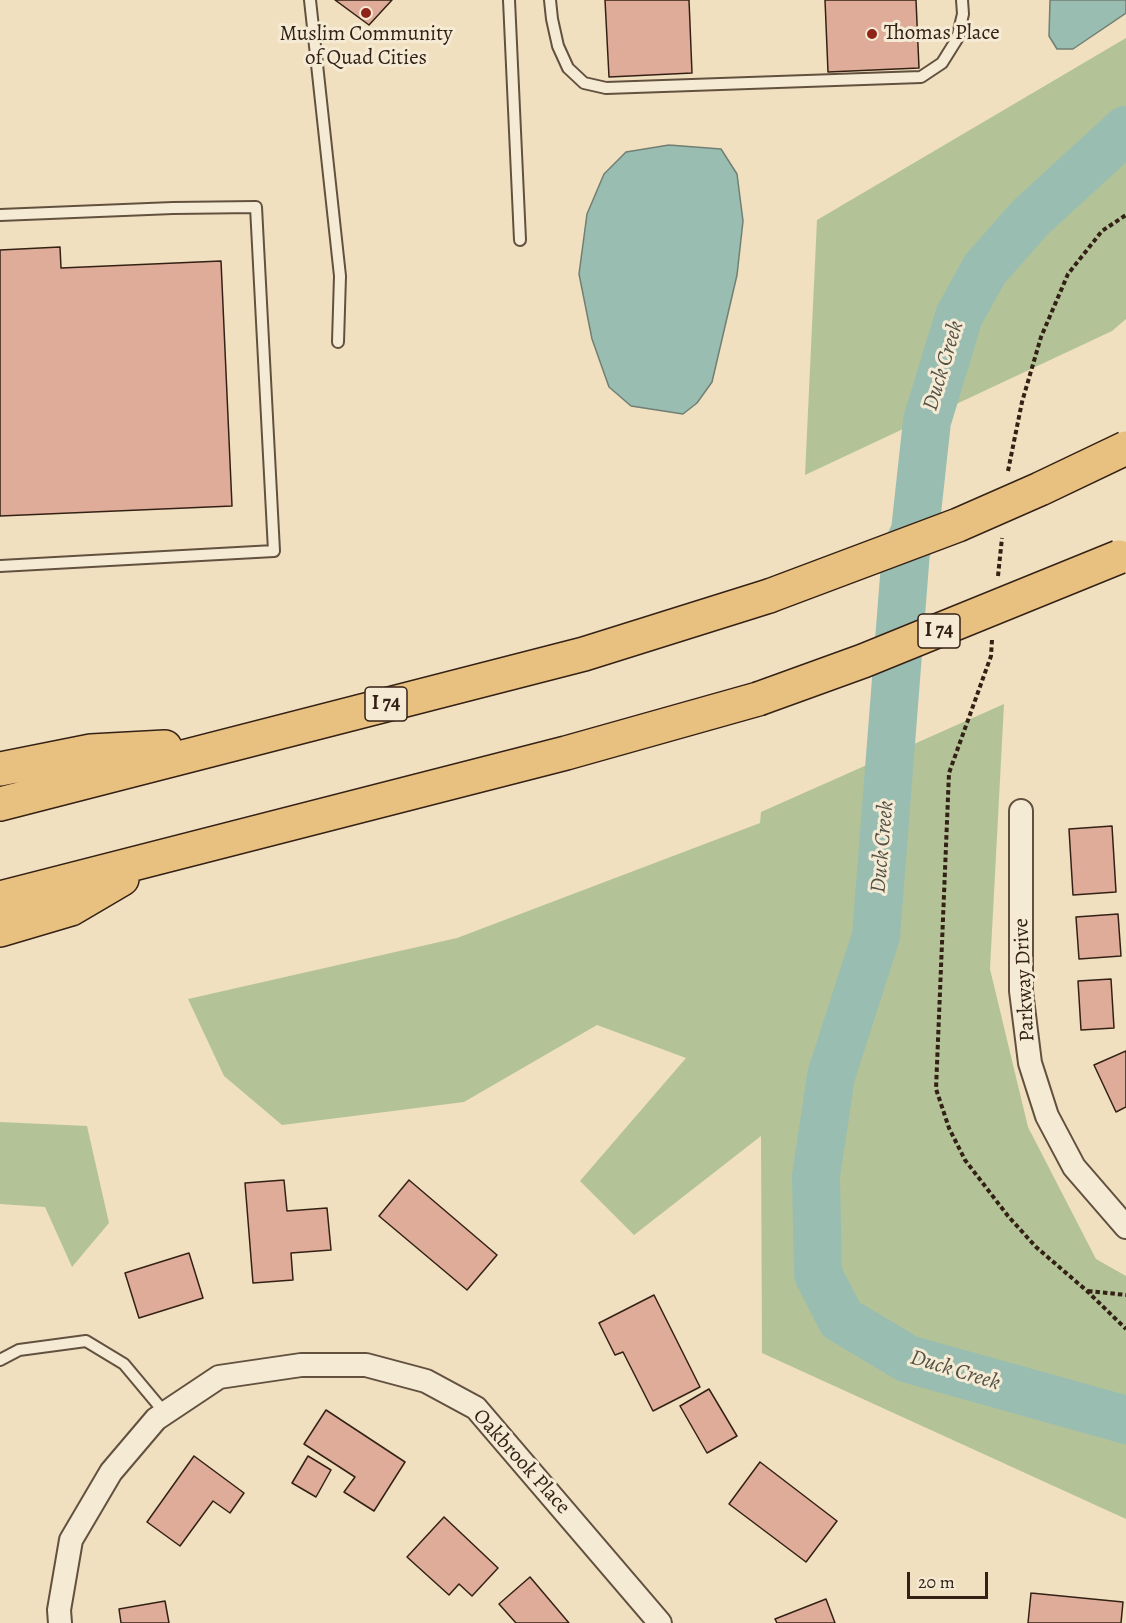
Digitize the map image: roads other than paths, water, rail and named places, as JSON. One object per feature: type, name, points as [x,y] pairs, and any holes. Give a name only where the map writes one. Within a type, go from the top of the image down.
[{"type":"highway","name":"I 74","points":[[0,804],[584,654],[769,596],[958,525],[1126,448]]},
{"type":"highway","name":"I 74","points":[[0,898],[566,753],[758,699],[863,661],[1123,555]]},
{"type":"highway","points":[[0,769],[92,751],[236,743]]},
{"type":"highway","points":[[0,930],[71,909],[163,856]]},
{"type":"street","name":"Parkway Drive","points":[[1021,812],[1021,991],[1030,1063],[1047,1116],[1074,1167],[1126,1227]]},
{"type":"street","name":"Oakbrook Place","points":[[60,1623],[59,1610],[71,1540],[111,1472],[156,1419],[219,1377],[301,1365],[366,1365],[426,1381],[476,1408],[660,1623]]},
{"type":"lane","points":[[310,0],[340,276],[338,342]]},
{"type":"lane","points":[[509,0],[520,240]]},
{"type":"lane","points":[[550,0],[558,46],[568,68],[584,83],[606,88],[921,77],[942,63],[957,39],[963,14],[962,0]]},
{"type":"lane","points":[[0,215],[162,208],[256,207],[274,551],[0,566]]},
{"type":"lane","points":[[0,1360],[19,1350],[86,1341],[124,1364],[165,1413]]},
{"type":"water","points":[[1050,0],[1126,0],[1126,13],[1073,49],[1057,49],[1049,36]]},
{"type":"water","points":[[669,145],[721,149],[737,174],[743,221],[737,275],[712,382],[697,403],[683,414],[631,406],[609,387],[592,339],[579,274],[587,214],[604,174],[626,152]]},
{"type":"waterway","name":"Duck Creek","points":[[1126,130],[1031,217],[985,269],[959,316],[927,421],[915,531],[906,551],[876,936],[831,1076],[816,1176],[818,1274],[841,1319],[908,1359],[1126,1420]]},
{"type":"place","name":"Muslim Community of Quad Cities","points":[[366,13]]},
{"type":"place","name":"Thomas Place","points":[[872,34]]}]
